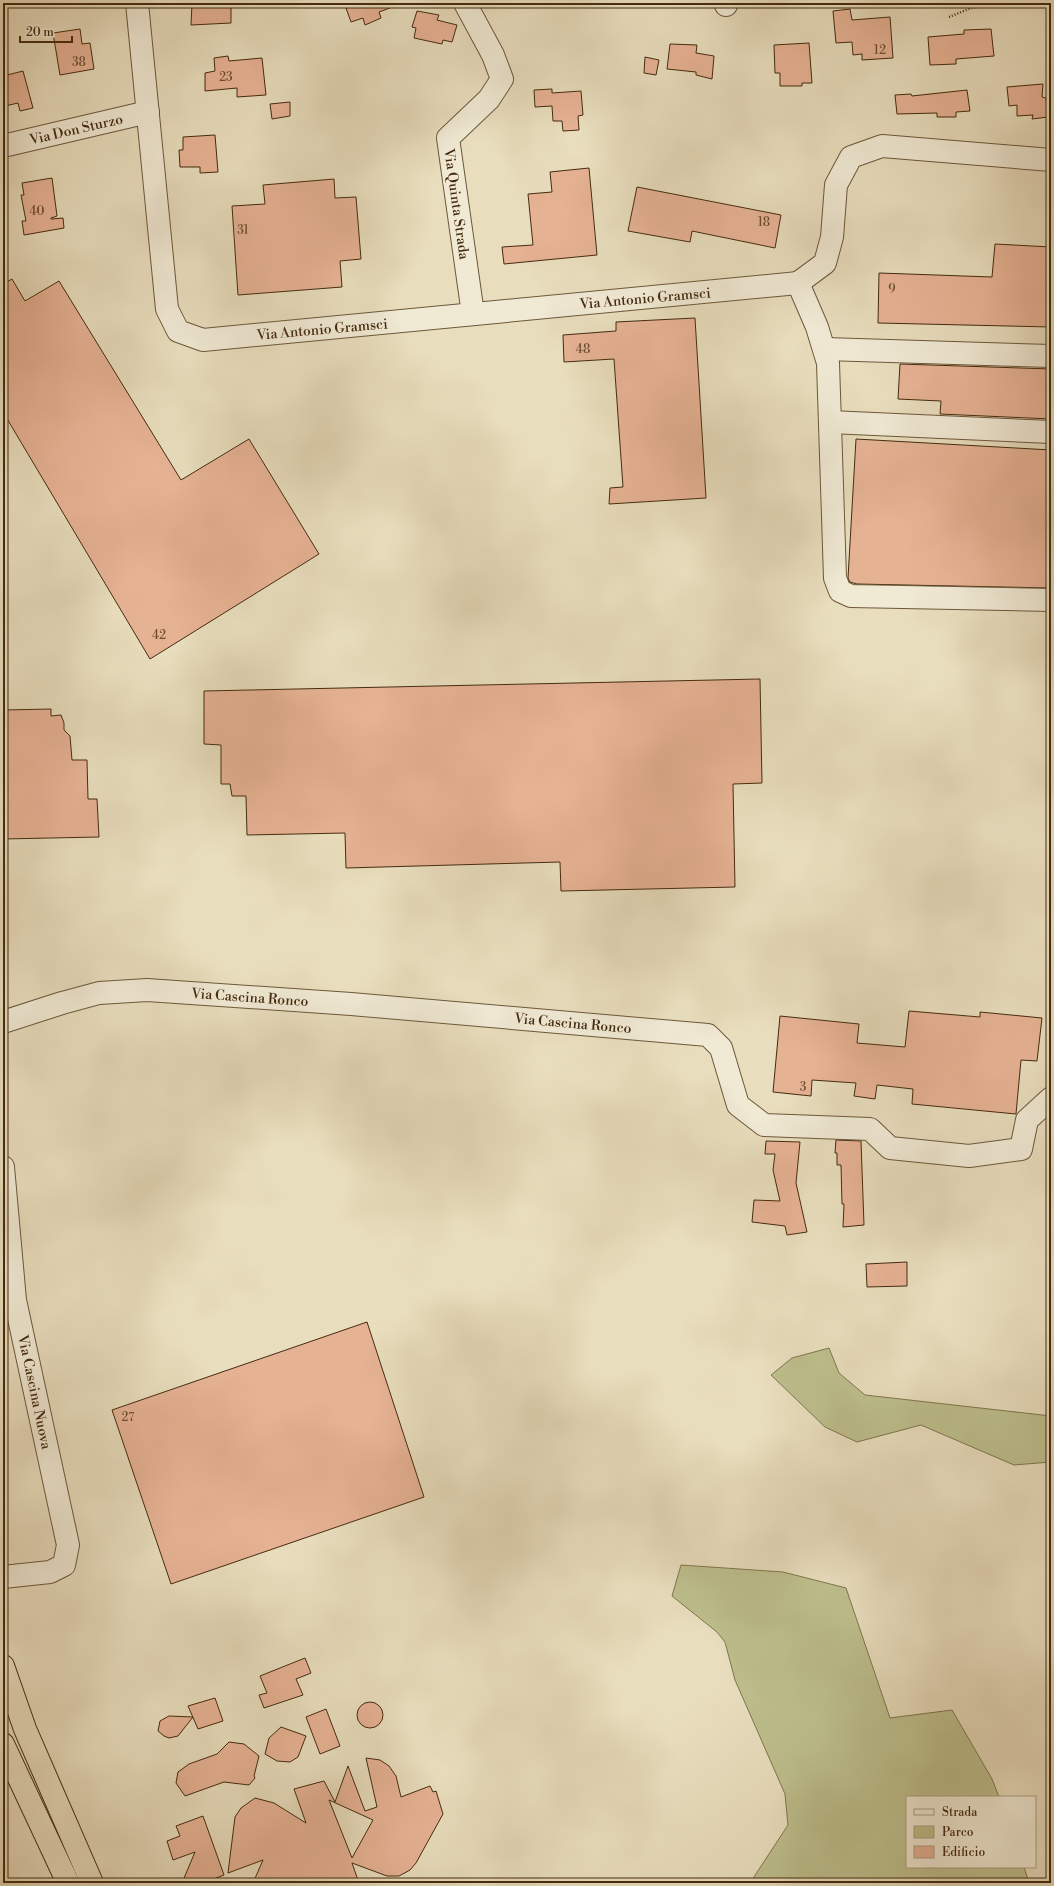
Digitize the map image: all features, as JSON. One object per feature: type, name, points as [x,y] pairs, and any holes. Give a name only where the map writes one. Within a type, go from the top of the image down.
[{"type":"highway","points":[[3,1666],[25,1729],[92,1883]]},
{"type":"highway","points":[[3,1744],[68,1883]]},
{"type":"street","name":"Via Antonio Gramsci","points":[[137,3],[167,309],[178,331],[203,340],[798,283]]},
{"type":"street","name":"Via Quinta Strada","points":[[465,3],[493,55],[502,79],[489,99],[448,138],[473,314]]},
{"type":"street","name":"Via Don Sturzo","points":[[3,146],[148,112]]},
{"type":"street","points":[[1051,160],[882,146],[851,157],[836,185],[832,237],[825,263],[798,283],[825,349],[828,364],[834,578],[840,591],[851,596],[1051,600]]},
{"type":"street","points":[[825,349],[1051,356]]},
{"type":"street","points":[[830,422],[1051,432]]},
{"type":"street","name":"Via Cascina Ronco","points":[[3,1022],[99,993],[147,990],[359,1005],[708,1035],[721,1048],[738,1105],[764,1125],[870,1129],[890,1148],[969,1156],[1020,1149],[1027,1120],[1051,1098]]},
{"type":"street","name":"Via Cascina Nuova","points":[[3,1167],[15,1300],[68,1545],[64,1565],[50,1572],[3,1577]]},
{"type":"path","points":[[949,17],[971,8],[997,3]]},
{"type":"green space","points":[[829,1348],[839,1373],[865,1395],[1051,1416],[1051,1462],[1014,1465],[921,1425],[857,1442],[825,1427],[771,1375],[792,1358]]},
{"type":"green space","points":[[681,1565],[783,1572],[846,1588],[890,1718],[952,1710],[992,1779],[999,1796],[906,1796],[906,1868],[1024,1868],[1029,1883],[750,1883],[788,1825],[785,1794],[735,1680],[725,1642],[717,1632],[672,1596]]},
{"type":"building","points":[[192,3],[231,3],[231,23],[191,25]]},
{"type":"building","points":[[347,3],[398,3],[398,5],[379,12],[381,18],[365,25],[363,18],[351,22],[346,8],[349,7]]},
{"type":"building","points":[[850,9],[852,20],[890,17],[893,58],[862,60],[862,54],[853,55],[852,42],[836,43],[833,11]]},
{"type":"building","points":[[417,11],[439,15],[437,20],[457,25],[452,42],[443,40],[442,44],[414,38],[416,28],[412,27]]},
{"type":"building","points":[[80,29],[82,44],[90,43],[94,69],[60,75],[53,33]]},
{"type":"building","points":[[991,29],[994,56],[956,59],[956,64],[930,65],[928,37],[964,34],[964,30]]},
{"type":"building","points":[[809,43],[812,83],[802,83],[802,86],[780,86],[780,73],[775,73],[774,45]]},
{"type":"building","points":[[670,44],[697,45],[696,53],[714,56],[712,79],[696,75],[696,72],[667,69]]},
{"type":"building","points":[[228,56],[229,61],[262,58],[266,95],[237,97],[237,88],[205,91],[205,73],[215,71],[214,58]]},
{"type":"building","points":[[645,57],[659,60],[656,75],[644,73]]},
{"type":"building","points":[[23,71],[33,108],[20,111],[18,103],[5,106],[3,97],[3,76]]},
{"type":"building","points":[[1043,84],[1042,97],[1046,98],[1048,117],[1032,119],[1033,115],[1017,116],[1017,105],[1009,106],[1007,87]]},
{"type":"building","points":[[552,89],[552,93],[581,91],[583,115],[578,116],[579,130],[563,131],[562,121],[553,121],[552,106],[535,107],[534,90]]},
{"type":"building","points":[[967,90],[970,111],[956,112],[956,117],[937,117],[937,113],[897,114],[895,95],[911,94],[912,96]]},
{"type":"building","points":[[290,102],[290,116],[272,119],[270,104]]},
{"type":"building","points":[[215,135],[218,172],[200,173],[200,167],[180,167],[179,150],[183,150],[183,137]]},
{"type":"building","points":[[589,168],[597,255],[504,264],[502,247],[533,245],[528,194],[552,192],[550,172]]},
{"type":"building","points":[[52,178],[57,216],[51,219],[63,218],[64,228],[24,235],[22,221],[26,221],[21,195],[24,195],[22,183]]},
{"type":"building","points":[[334,179],[335,198],[356,197],[361,259],[340,261],[342,287],[238,295],[232,206],[265,204],[263,185]]},
{"type":"building","points":[[637,187],[781,215],[775,248],[692,231],[690,242],[628,231]]},
{"type":"building","points":[[995,244],[1051,247],[1051,327],[878,323],[879,273],[992,277]]},
{"type":"building","points":[[12,279],[25,301],[59,281],[181,480],[249,439],[319,554],[150,659],[3,412],[3,284]]},
{"type":"building","points":[[695,318],[706,498],[609,504],[610,488],[623,487],[614,359],[564,362],[563,335],[616,331],[616,322]]},
{"type":"building","points":[[900,364],[1051,369],[1051,419],[940,414],[941,401],[898,399]]},
{"type":"building","points":[[856,439],[1051,450],[1051,588],[857,584],[850,582],[848,578]]},
{"type":"building","points":[[760,679],[762,783],[733,784],[735,887],[561,891],[560,862],[346,868],[345,833],[247,835],[246,796],[232,796],[230,784],[221,784],[221,745],[204,744],[204,691]]},
{"type":"building","points":[[51,709],[51,716],[61,715],[64,723],[64,730],[70,736],[72,760],[87,760],[88,799],[97,799],[99,837],[3,839],[3,710]]},
{"type":"building","points":[[909,1011],[980,1017],[980,1012],[1042,1018],[1037,1061],[1021,1060],[1016,1114],[912,1104],[913,1089],[877,1085],[875,1099],[854,1096],[856,1083],[812,1080],[811,1096],[773,1092],[780,1016],[859,1024],[857,1043],[905,1047]]},
{"type":"building","points":[[836,1140],[861,1141],[864,1225],[843,1227],[844,1204],[842,1204],[841,1165],[837,1165],[837,1153],[835,1153]]},
{"type":"building","points":[[766,1141],[800,1142],[796,1183],[807,1232],[787,1235],[785,1226],[752,1222],[754,1200],[780,1201],[773,1170],[775,1154],[765,1154]]},
{"type":"building","points":[[907,1262],[907,1286],[867,1287],[866,1264]]},
{"type":"building","points":[[367,1322],[424,1497],[171,1584],[112,1410]]},
{"type":"building","points":[[305,1658],[311,1673],[296,1679],[303,1695],[264,1708],[259,1695],[267,1693],[260,1676]]},
{"type":"building","points":[[215,1698],[223,1721],[198,1729],[188,1706]]},
{"type":"building","points":[[370,1702],[379,1706],[383,1715],[379,1724],[370,1728],[361,1724],[357,1715],[361,1706]]},
{"type":"building","points":[[326,1709],[340,1746],[320,1754],[306,1717]]},
{"type":"building","points":[[169,1716],[193,1717],[178,1736],[169,1738],[158,1731],[160,1721]]},
{"type":"building","points":[[281,1727],[306,1736],[298,1757],[290,1762],[277,1761],[265,1754],[269,1738]]},
{"type":"building","points":[[229,1742],[244,1744],[259,1756],[254,1776],[255,1778],[249,1785],[224,1782],[185,1796],[176,1783],[178,1772],[189,1764],[217,1754]]},
{"type":"building","points":[[366,1758],[380,1760],[389,1766],[396,1776],[401,1797],[430,1786],[433,1792],[436,1791],[443,1814],[416,1863],[410,1870],[399,1876],[387,1876],[352,1863],[359,1883],[253,1883],[263,1860],[228,1873],[235,1817],[241,1808],[255,1798],[274,1803],[306,1823],[294,1789],[324,1781],[335,1802],[348,1766],[365,1811],[377,1807]],"holes":[[[329,1800],[373,1820],[352,1858]]]},
{"type":"building","points":[[203,1816],[224,1875],[203,1883],[182,1883],[195,1852],[173,1860],[167,1841],[180,1836],[176,1826]]}]
